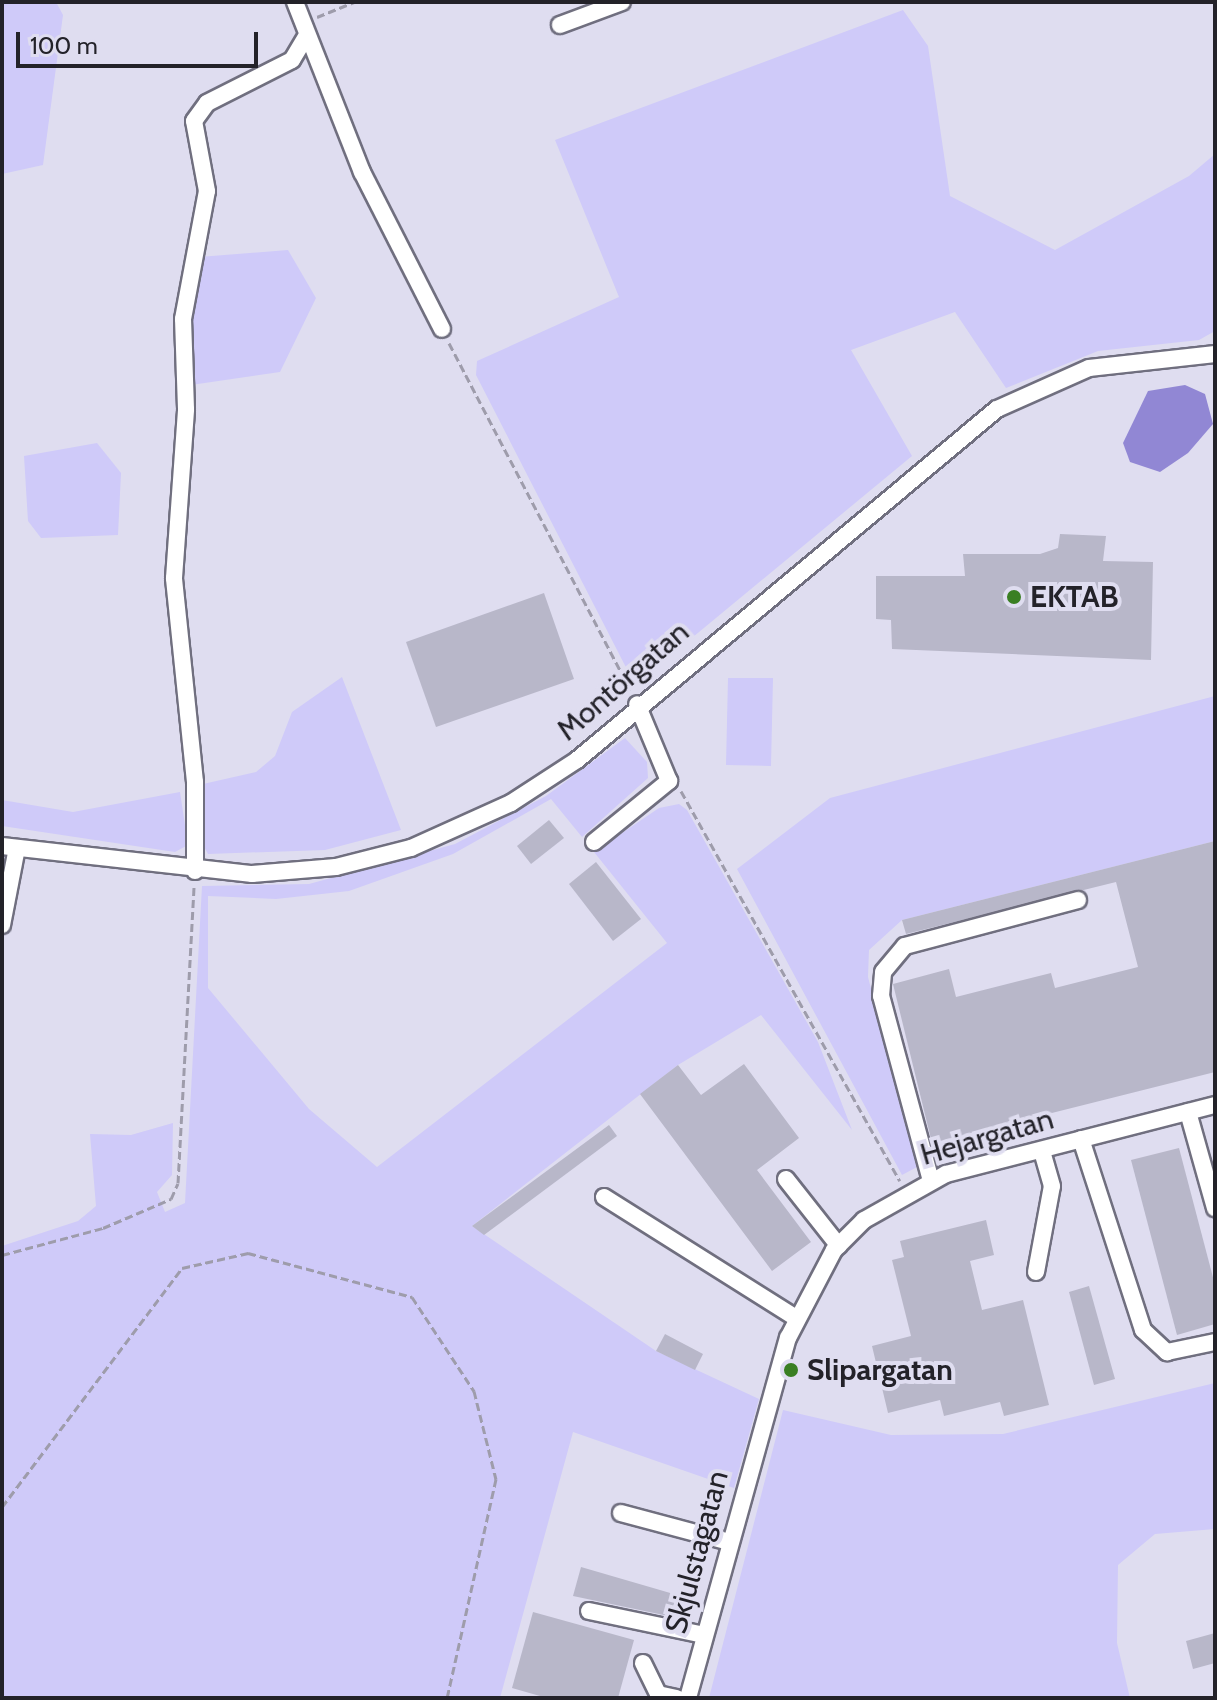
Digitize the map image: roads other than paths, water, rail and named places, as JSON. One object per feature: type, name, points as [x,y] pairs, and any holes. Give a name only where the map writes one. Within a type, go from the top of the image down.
[{"type":"street","points":[[295,2],[362,172],[442,329]]},
{"type":"street","points":[[560,25],[622,2]]},
{"type":"street","points":[[195,871],[195,782],[174,578],[186,409],[183,319],[207,191],[194,121],[207,103],[292,60],[304,30]]},
{"type":"street","name":"Montörgatan","points":[[10,847],[195,871],[310,871],[411,848],[545,782],[997,409],[1089,368],[1215,354]]},
{"type":"street","points":[[594,842],[662,791],[669,770],[637,704]]},
{"type":"street","points":[[2,925],[10,847]]},
{"type":"street","points":[[931,1181],[881,996],[883,972],[905,946],[1078,900]]},
{"type":"street","name":"Hejargatan","points":[[762,1420],[796,1318],[839,1246],[907,1191],[931,1181],[1081,1139],[1215,1105]]},
{"type":"street","points":[[1188,1112],[1215,1208]]},
{"type":"street","points":[[1081,1139],[1143,1330],[1167,1352],[1215,1342]]},
{"type":"street","points":[[1036,1272],[1052,1186],[1042,1150]]},
{"type":"street","points":[[786,1179],[839,1246]]},
{"type":"street","points":[[604,1197],[796,1318]]},
{"type":"street","name":"Skjulstagatan","points":[[688,1698],[762,1420]]},
{"type":"street","points":[[621,1513],[729,1542]]},
{"type":"street","points":[[589,1611],[704,1635]]},
{"type":"street","points":[[643,1663],[658,1694],[677,1698]]},
{"type":"place","name":"EKTAB","points":[[1014,597]]},
{"type":"place","name":"Slipargatan","points":[[791,1370]]}]
